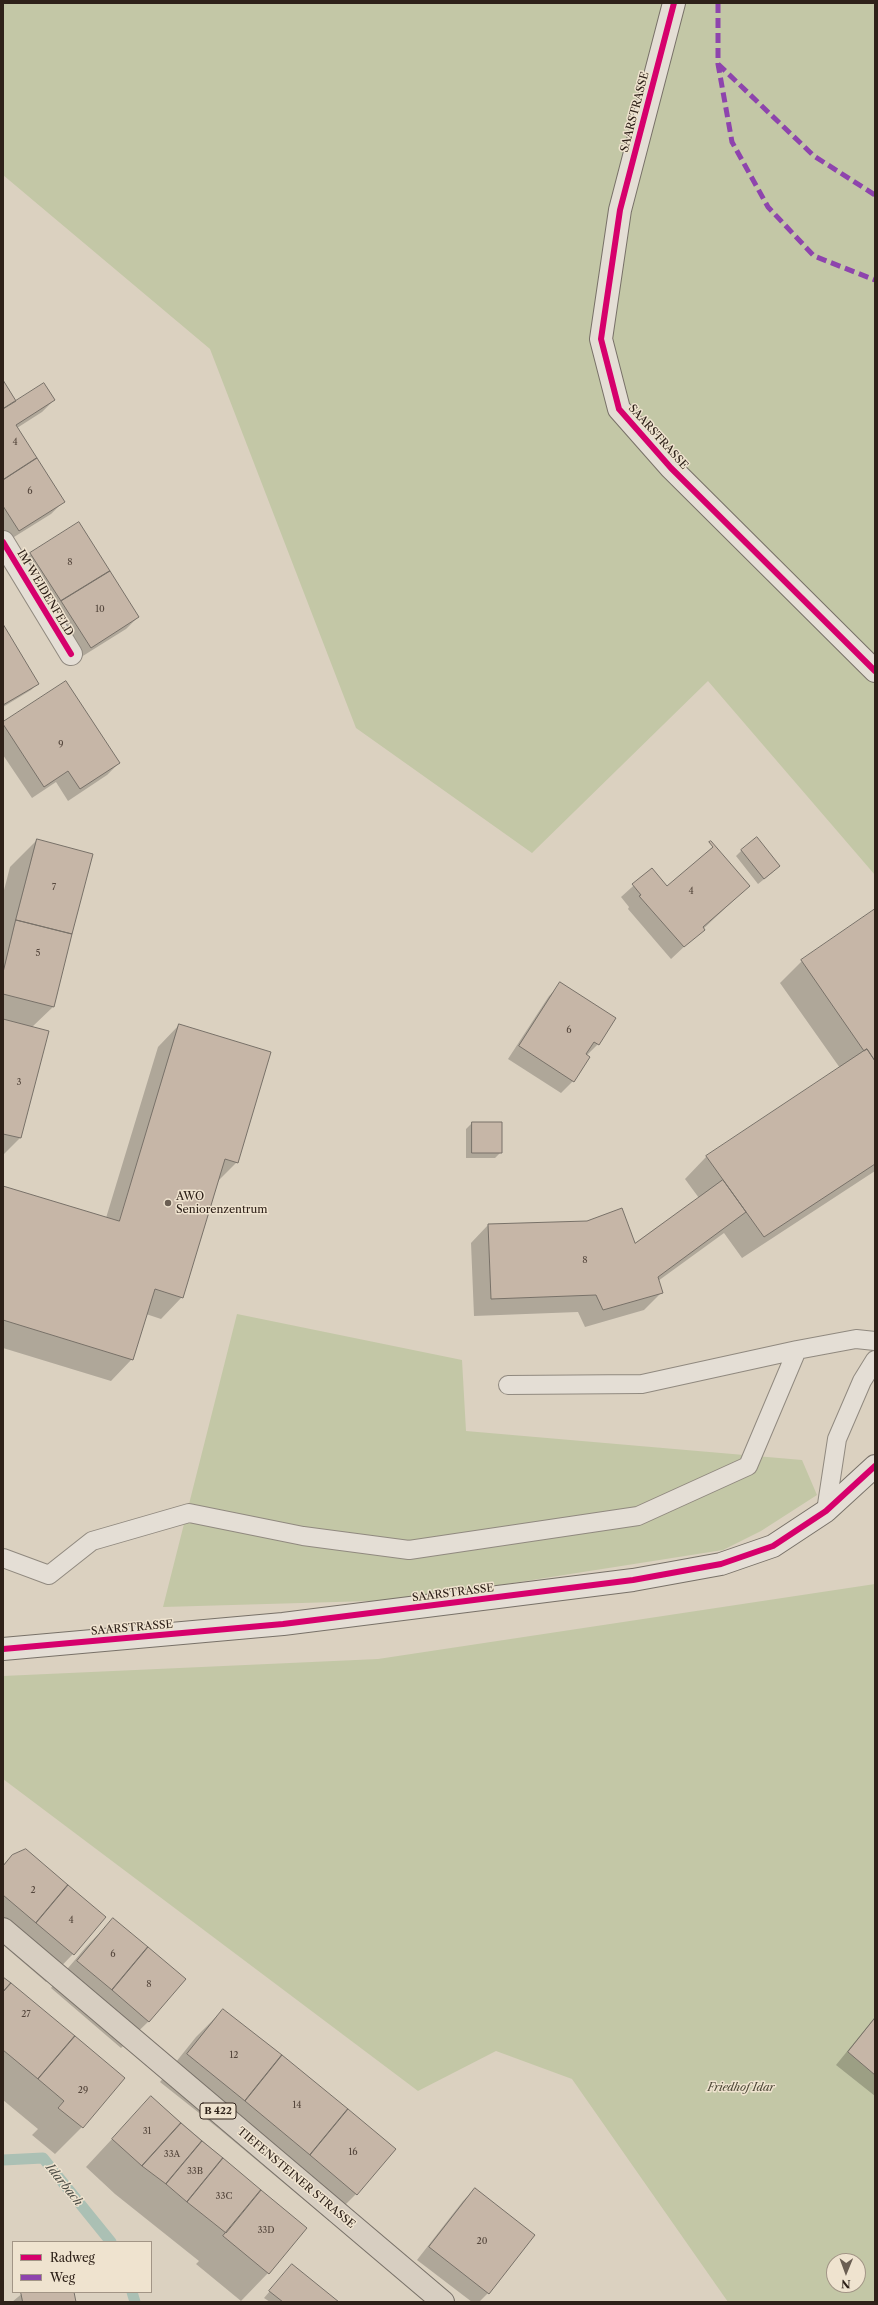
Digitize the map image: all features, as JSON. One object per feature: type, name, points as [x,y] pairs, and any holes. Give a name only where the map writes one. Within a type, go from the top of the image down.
[{"type":"main road","name":"TIEFENSTEINER STRASSE","points":[[3,1929],[443,2302]]},
{"type":"street","name":"SAARSTRASSE","points":[[674,3],[620,210],[601,339],[619,410],[671,468],[875,671]]},
{"type":"street","name":"IM WEIDENFELD","points":[[3,542],[71,654]]},
{"type":"street","name":"SAARSTRASSE","points":[[3,1649],[283,1624],[633,1580],[721,1564],[773,1546],[826,1511],[875,1466]]},
{"type":"lane","points":[[508,1385],[642,1384],[797,1350],[856,1339],[875,1341]]},
{"type":"lane","points":[[3,1558],[49,1575],[92,1541],[189,1513],[303,1536],[409,1550],[638,1516],[748,1466],[797,1350]]},
{"type":"lane","points":[[826,1511],[836,1439],[862,1381],[875,1360]]},
{"type":"green space","points":[[3,3],[875,3],[875,875],[708,681],[532,853],[356,728],[210,349],[3,175]]},
{"type":"green space","points":[[237,1314],[462,1360],[466,1431],[802,1460],[817,1495],[761,1531],[723,1550],[405,1600],[163,1607]]},
{"type":"green space","name":"Friedhof Idar","points":[[875,1584],[875,2302],[728,2302],[572,2079],[496,2051],[418,2091],[3,1779],[3,1676],[378,1659]]},
{"type":"building","points":[[3,380],[16,401],[3,409]]},
{"type":"building","points":[[44,383],[55,400],[16,425],[37,458],[3,480],[3,409]]},
{"type":"building","points":[[37,458],[65,502],[19,531],[3,506],[3,480]]},
{"type":"building","points":[[79,522],[110,571],[61,601],[30,553]]},
{"type":"building","points":[[110,571],[139,617],[91,648],[61,601]]},
{"type":"building","points":[[3,624],[39,684],[3,705]]},
{"type":"building","points":[[66,681],[120,763],[80,789],[68,771],[44,787],[3,724],[3,722]]},
{"type":"building","points":[[757,837],[780,866],[764,879],[741,850]]},
{"type":"building","points":[[37,839],[93,854],[72,934],[16,920]]},
{"type":"building","points":[[711,841],[750,886],[703,927],[705,930],[684,947],[639,896],[641,895],[632,884],[652,868],[667,886],[713,847],[709,842]]},
{"type":"building","points":[[875,909],[875,1061],[867,1049],[864,1051],[801,960]]},
{"type":"building","points":[[16,920],[72,934],[54,1007],[3,994],[3,973]]},
{"type":"building","points":[[560,982],[616,1018],[599,1045],[594,1042],[586,1054],[590,1057],[574,1082],[519,1046]]},
{"type":"building","points":[[3,1019],[49,1031],[21,1138],[3,1134]]},
{"type":"building","name":"AWO Seniorenzentrum","points":[[179,1024],[271,1052],[238,1163],[225,1159],[183,1298],[155,1289],[133,1360],[3,1320],[3,1186],[119,1221]]},
{"type":"building","points":[[867,1049],[875,1061],[875,1164],[764,1237],[706,1156]]},
{"type":"building","points":[[472,1122],[502,1122],[502,1153],[472,1153]]},
{"type":"building","points":[[723,1180],[746,1212],[658,1277],[663,1293],[603,1310],[596,1295],[491,1299],[488,1224],[587,1221],[622,1208],[635,1243]]},
{"type":"building","points":[[26,1849],[68,1885],[36,1923],[3,1895],[3,1866],[12,1855]]},
{"type":"building","points":[[68,1885],[106,1917],[74,1955],[36,1923]]},
{"type":"building","points":[[113,1918],[148,1947],[112,1990],[77,1961]]},
{"type":"building","points":[[148,1947],[186,1979],[149,2022],[112,1990]]},
{"type":"building","points":[[3,1977],[11,1983],[3,1992]]},
{"type":"building","points":[[11,1983],[75,2036],[38,2079],[3,2050],[3,1992]]},
{"type":"building","points":[[223,2009],[282,2055],[245,2101],[187,2054]]},
{"type":"building","points":[[875,2018],[875,2075],[848,2052]]},
{"type":"building","points":[[75,2036],[125,2078],[83,2128],[58,2108],[64,2101],[38,2079]]},
{"type":"building","points":[[282,2055],[348,2109],[310,2155],[245,2101]]},
{"type":"building","points":[[151,2096],[181,2123],[142,2166],[112,2139]]},
{"type":"building","points":[[348,2109],[396,2149],[357,2195],[310,2155]]},
{"type":"building","points":[[181,2123],[202,2141],[166,2184],[142,2166]]},
{"type":"building","points":[[202,2141],[223,2158],[187,2202],[166,2184]]},
{"type":"building","points":[[223,2158],[261,2190],[226,2233],[187,2202]]},
{"type":"building","points":[[475,2188],[535,2235],[489,2294],[429,2247]]},
{"type":"building","points":[[261,2190],[307,2228],[269,2274],[223,2236]]},
{"type":"building","points":[[292,2264],[339,2302],[283,2302],[269,2291]]},
{"type":"building","points":[[21,2293],[74,2293],[76,2302],[23,2302]]},
{"type":"waterway","name":"Idarbach","points":[[3,2160],[43,2158],[110,2241]]},
{"type":"waterway","name":"Idarbach","points":[[132,2293],[135,2302]]},
{"type":"marked path","points":[[718,3],[718,64],[732,142],[768,207],[814,256],[875,280]]},
{"type":"marked path","points":[[718,64],[814,156],[875,195]]},
{"type":"cycle path","points":[[674,3],[620,210],[601,339],[619,409],[671,468],[875,671]]},
{"type":"cycle path","points":[[3,542],[71,654]]},
{"type":"cycle path","points":[[3,1649],[283,1624],[633,1580],[721,1564],[773,1546],[826,1511],[875,1466]]},
{"type":"place","name":"AWO Seniorenzentrum","points":[[168,1203]]}]
